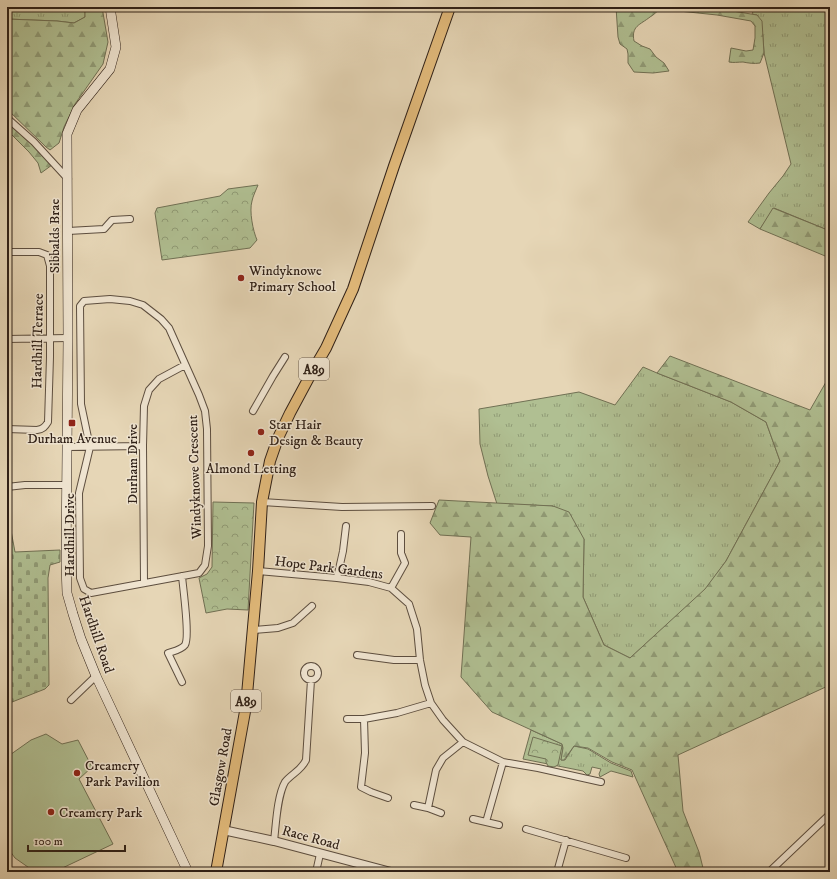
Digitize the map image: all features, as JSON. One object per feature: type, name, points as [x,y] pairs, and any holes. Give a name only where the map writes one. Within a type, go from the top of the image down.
[{"type":"main road","name":"Sibbalds Brae","points":[[68,338],[68,134],[77,110],[110,69],[116,47],[110,7]]},
{"type":"main road","name":"A89","points":[[258,571],[262,502],[270,461],[278,438],[290,412],[326,348],[353,289],[394,166],[450,7]]},
{"type":"main road","name":"Hardhill Road","points":[[68,338],[66,564],[68,593],[72,614],[96,676],[188,872]]},
{"type":"main road","name":"Glasgow Road","points":[[216,872],[246,706],[258,571]]},
{"type":"street","points":[[7,118],[34,142],[68,179]]},
{"type":"street","points":[[68,231],[104,229],[112,220],[130,219]]},
{"type":"street","name":"Hardhill Terrace","points":[[7,252],[39,252],[47,255],[50,266],[48,422],[46,426],[38,430],[7,429]]},
{"type":"street","name":"Windyknowe Crescent","points":[[80,306],[84,301],[110,299],[130,301],[142,305],[161,319],[169,328],[199,395],[205,411],[206,423],[208,546],[206,565],[199,573],[91,593]]},
{"type":"street","name":"Hardhill Drive","points":[[80,306],[81,404],[90,447],[79,493],[80,578],[84,589],[91,593]]},
{"type":"street","points":[[7,339],[68,338]]},
{"type":"street","points":[[253,411],[285,357]]},
{"type":"street","name":"Durham Drive","points":[[144,583],[144,406],[149,390],[159,379],[185,365]]},
{"type":"street","points":[[67,447],[143,446]]},
{"type":"street","points":[[7,486],[67,485]]},
{"type":"street","points":[[262,502],[342,507],[432,506]]},
{"type":"street","points":[[337,578],[343,551],[346,526]]},
{"type":"street","points":[[391,588],[404,563],[401,553],[401,534]]},
{"type":"street","name":"Hope Park Gardens","points":[[258,571],[369,582],[391,588],[409,604],[417,629],[420,660],[425,686],[431,703],[463,742],[503,762],[601,782]]},
{"type":"street","points":[[182,576],[186,644],[181,648],[168,653],[182,682]]},
{"type":"street","points":[[253,630],[278,628],[293,623],[312,606]]},
{"type":"street","points":[[357,655],[394,660],[420,660]]},
{"type":"street","points":[[71,700],[96,676]]},
{"type":"street","points":[[274,841],[280,792],[286,781],[303,766],[306,760],[311,680]]},
{"type":"street","points":[[347,719],[364,719],[397,713],[431,703]]},
{"type":"street","points":[[364,719],[365,753],[361,787],[388,798]]},
{"type":"street","points":[[428,808],[436,770],[443,758],[463,742]]},
{"type":"street","points":[[486,822],[503,762]]},
{"type":"street","points":[[414,805],[441,812]]},
{"type":"street","points":[[769,872],[830,814]]},
{"type":"street","points":[[473,818],[499,825]]},
{"type":"street","points":[[526,829],[626,858]]},
{"type":"street","name":"Race Road","points":[[223,830],[274,841],[368,869],[391,872]]},
{"type":"street","points":[[557,872],[566,840]]},
{"type":"street","points":[[316,872],[320,854]]},
{"type":"green space","points":[[7,7],[85,7],[85,17],[74,23],[7,19]]},
{"type":"green space","points":[[85,7],[102,7],[108,42],[103,64],[75,104],[64,127],[59,143],[50,150],[7,109],[7,19],[74,23],[85,17]]},
{"type":"green space","points":[[616,7],[708,7],[757,15],[762,21],[764,53],[760,63],[729,62],[731,48],[746,51],[753,50],[755,26],[751,21],[717,15],[660,9],[637,26],[633,36],[634,41],[650,49],[656,57],[664,63],[669,71],[653,73],[634,72],[628,63],[627,49],[620,44],[618,37]]},
{"type":"green space","points":[[755,7],[830,7],[830,231],[774,208],[760,229],[748,222],[791,164],[764,53],[763,38],[757,15],[752,14]]},
{"type":"green space","points":[[7,122],[52,165],[41,173],[38,163],[7,130]]},
{"type":"green space","points":[[258,185],[251,205],[251,215],[257,240],[250,248],[162,260],[155,213],[157,208],[220,196],[228,189]]},
{"type":"green space","points":[[773,208],[830,231],[830,258],[760,229]]},
{"type":"green space","points":[[670,356],[810,410],[830,375],[830,685],[678,755],[683,811],[699,852],[704,872],[678,872],[632,770],[612,762],[588,748],[574,746],[564,760],[561,760],[563,748],[562,744],[492,712],[461,677],[471,537],[440,535],[430,523],[439,500],[553,506],[569,512],[584,539],[583,597],[604,645],[630,658],[705,589],[726,561],[780,461],[766,422],[731,402],[657,373]]},
{"type":"green space","points":[[643,367],[731,402],[766,422],[780,461],[726,561],[705,590],[630,658],[604,645],[583,597],[584,539],[553,506],[497,504],[480,444],[479,409],[579,392],[615,405]]},
{"type":"green space","points":[[213,502],[254,503],[248,610],[227,609],[206,613],[199,578],[207,574],[212,567]]},
{"type":"green space","points":[[7,509],[15,552],[60,550],[60,562],[50,565],[48,578],[49,685],[45,689],[7,704]]},
{"type":"green space","points":[[531,730],[562,744],[563,748],[561,760],[565,760],[574,746],[588,749],[611,763],[631,771],[633,777],[611,771],[600,777],[599,774],[601,769],[592,767],[590,774],[587,775],[583,771],[523,759]]},
{"type":"green space","name":"Creamery Park","points":[[46,734],[62,744],[78,740],[92,767],[79,779],[113,844],[54,872],[35,872],[15,858],[7,847],[7,757],[31,740]]},
{"type":"green space","points":[[533,737],[562,746],[558,765],[554,767],[548,766],[546,759],[528,755]]},
{"type":"place","name":"Windyknowe Primary School","points":[[241,278]]},
{"type":"place","name":"Durham Avenue","points":[[72,423]]},
{"type":"place","name":"Star Hair Design & Beauty","points":[[261,432]]},
{"type":"place","name":"Almond Letting","points":[[251,453]]},
{"type":"place","name":"Creamery Park Pavilion","points":[[77,773]]},
{"type":"place","name":"Creamery Park","points":[[51,812]]}]
